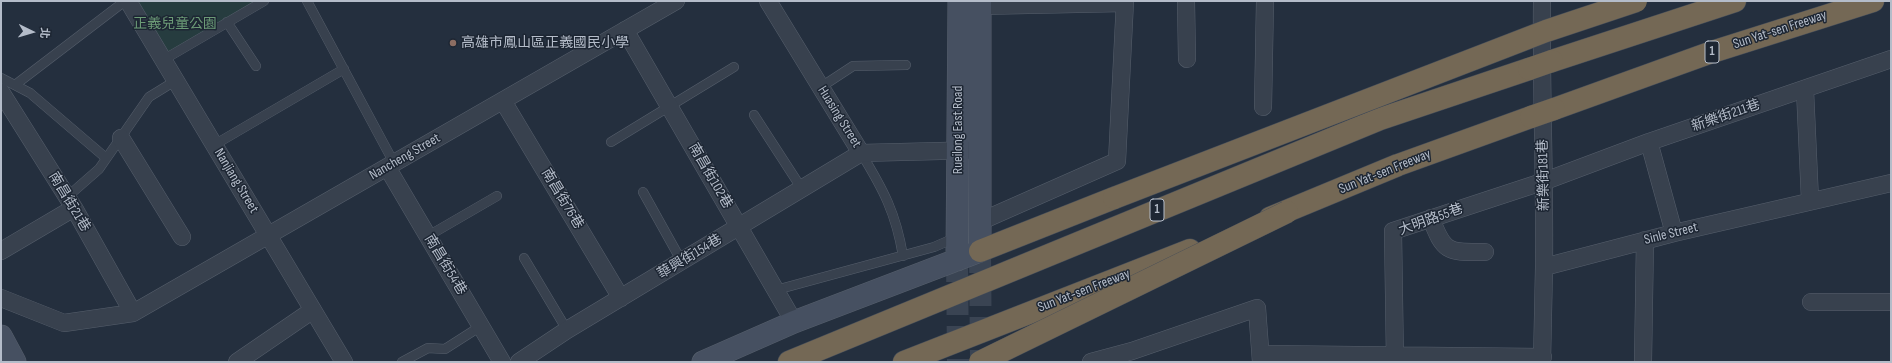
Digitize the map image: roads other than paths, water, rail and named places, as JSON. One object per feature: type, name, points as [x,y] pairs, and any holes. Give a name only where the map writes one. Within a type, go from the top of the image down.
[{"type":"highway","points":[[980,251],[1546,31],[1636,1]]},
{"type":"highway","name":"1","points":[[789,362],[1380,119],[1535,76],[1552,61],[1735,1]]},
{"type":"highway","name":"Sun Yat-sen Freeway","points":[[904,362],[1287,212],[1398,165],[1712,52],[1873,1]]},
{"type":"highway","points":[[980,362],[1287,212]]},
{"type":"street","name":"Nanjiang Street","points":[[127,1],[344,362]]},
{"type":"street","name":"Nancheng Street","points":[[133,313],[676,1]]},
{"type":"street","name":"Huasing Street","points":[[768,1],[862,153],[957,149],[980,150]]},
{"type":"street","name":"Rueilong East Road","points":[[957,260],[959,1]]},
{"type":"street","points":[[1186,1],[1187,59]]},
{"type":"street","points":[[1264,1],[1264,107]]},
{"type":"street","name":"新樂街181巷","points":[[1542,1],[1535,76],[1545,181],[1544,267]]},
{"type":"street","points":[[979,222],[1117,160],[1125,2],[980,4]]},
{"type":"street","name":"Rueilong East Road","points":[[980,4],[980,251]]},
{"type":"street","name":"南昌街102巷","points":[[626,30],[794,322]]},
{"type":"street","name":"新樂街211巷","points":[[1545,181],[1649,142],[1805,90],[1891,59]]},
{"type":"street","name":"南昌街21巷","points":[[8,89],[133,313]]},
{"type":"street","points":[[1805,90],[1810,200]]},
{"type":"street","name":"南昌街76巷","points":[[503,100],[621,298]]},
{"type":"street","points":[[121,138],[182,236]]},
{"type":"street","points":[[1649,142],[1674,232]]},
{"type":"street","name":"華興街154巷","points":[[519,362],[567,330],[740,228],[862,153]]},
{"type":"street","name":"南昌街54巷","points":[[391,165],[428,236],[502,362]]},
{"type":"street","name":"大明路55巷","points":[[1395,358],[1393,231],[1545,181]]},
{"type":"street","name":"Sinle Street","points":[[1544,267],[1674,232],[1810,200],[1891,183]]},
{"type":"street","points":[[1,251],[70,202]]},
{"type":"street","points":[[1431,218],[1444,246],[1455,252],[1485,252]]},
{"type":"street","points":[[1644,362],[1645,240]]},
{"type":"street","points":[[703,362],[794,322],[980,251]]},
{"type":"street","points":[[1091,362],[1132,357],[1257,308],[1262,358],[1542,359],[1544,267]]},
{"type":"street","points":[[1,298],[64,323],[133,313]]},
{"type":"street","points":[[1811,302],[1891,302]]},
{"type":"street","points":[[238,362],[313,310]]},
{"type":"street","points":[[1,336],[15,362]]},
{"type":"lane","points":[[8,89],[127,1]]},
{"type":"lane","points":[[163,60],[264,1]]},
{"type":"lane","points":[[307,1],[344,69],[391,165]]},
{"type":"lane","points":[[227,22],[256,66]]},
{"type":"lane","points":[[821,87],[854,66],[906,65]]},
{"type":"lane","points":[[611,142],[734,67]]},
{"type":"lane","points":[[214,146],[344,69]]},
{"type":"lane","points":[[1,78],[8,89],[30,93],[106,158]]},
{"type":"lane","points":[[70,202],[106,158],[149,97],[175,81]]},
{"type":"lane","points":[[754,115],[802,189]]},
{"type":"lane","points":[[862,153],[888,202],[898,229],[903,256]]},
{"type":"lane","points":[[643,192],[682,262]]},
{"type":"lane","points":[[428,236],[497,196]]},
{"type":"lane","points":[[776,290],[934,247],[958,236],[979,222]]},
{"type":"lane","points":[[524,258],[567,330]]},
{"type":"lane","points":[[402,362],[428,348],[440,350],[445,348],[481,326]]},
{"type":"tunnel","points":[[980,251],[981,362]]},
{"type":"tunnel","points":[[957,260],[958,362]]},
{"type":"place","name":"高雄市鳳山區正義國民小學","points":[[453,43]]},
{"type":"park label","name":"正義兒童公園","points":[[175,24]]}]
